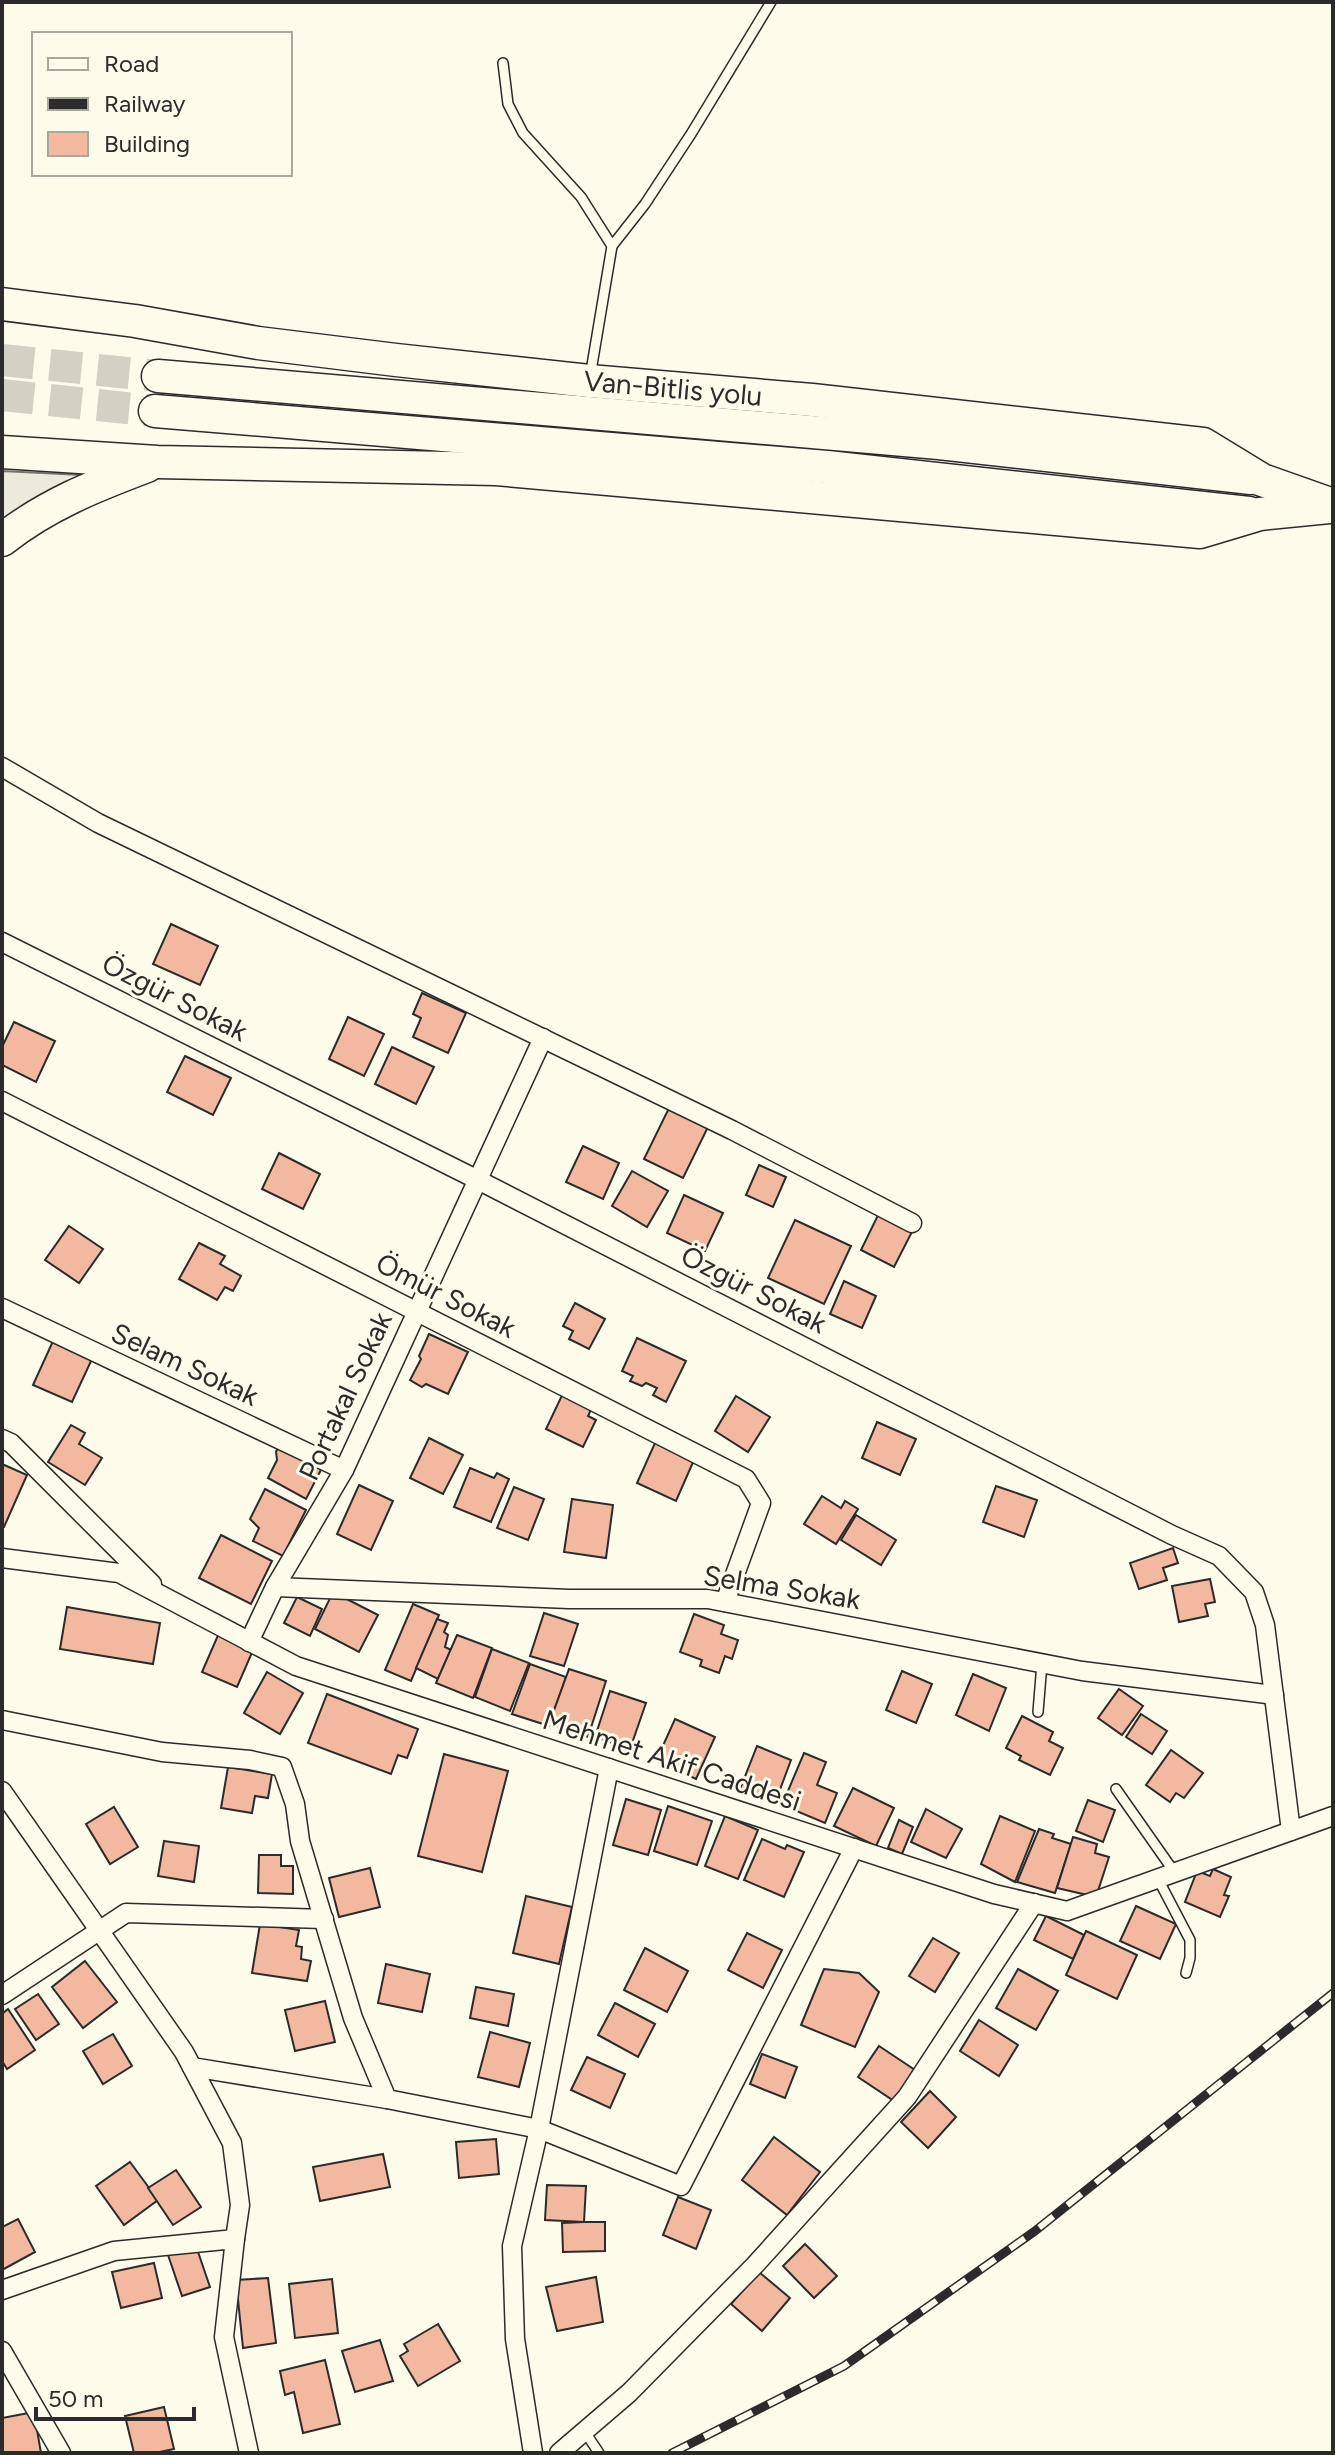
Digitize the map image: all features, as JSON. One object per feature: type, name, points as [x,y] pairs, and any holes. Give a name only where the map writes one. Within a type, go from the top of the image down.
[{"type":"highway","name":"Van-Bitlis yolu","points":[[2,304],[135,321],[258,343],[589,381],[812,400],[1203,444],[1262,480],[1333,506]]},
{"type":"highway","points":[[158,376],[939,443],[1262,480]]},
{"type":"highway","points":[[155,411],[827,467],[1260,514]]},
{"type":"highway","name":"Van-Bitlis yolu","points":[[2,452],[157,462],[496,469],[1200,532],[1260,514],[1333,506]]},
{"type":"highway","points":[[2,540],[26,521],[78,492],[157,462]]},
{"type":"street","points":[[2,767],[98,823],[732,1130],[912,1223]]},
{"type":"street","name":"Özgür Sokak","points":[[2,942],[476,1179],[1172,1535],[1219,1556],[1254,1592],[1265,1625],[1291,1831]]},
{"type":"street","name":"Portakal Sokak","points":[[249,1642],[275,1587],[344,1470],[543,1038]]},
{"type":"street","name":"Ömür Sokak","points":[[2,1101],[746,1479],[761,1503],[725,1602]]},
{"type":"street","name":"Selam Sokak","points":[[2,1308],[344,1470]]},
{"type":"street","points":[[2,1439],[11,1443],[166,1598]]},
{"type":"street","name":"Mehmet Akif Caddesi","points":[[2,1558],[119,1573],[296,1666],[994,1894],[1067,1911],[1333,1816]]},
{"type":"street","name":"Selma Sokak","points":[[275,1587],[569,1599],[708,1599],[1082,1671],[1274,1695]]},
{"type":"street","points":[[2,1720],[162,1752],[250,1760],[282,1767],[295,1804],[300,1841],[353,2018],[387,2099]]},
{"type":"street","points":[[533,2453],[515,2339],[512,2246],[539,2129],[609,1768]]},
{"type":"street","points":[[2,1791],[192,2067],[232,2143],[240,2205],[224,2337],[249,2453]]},
{"type":"street","points":[[192,2067],[387,2099],[539,2129],[681,2186],[854,1848]]},
{"type":"street","points":[[559,2453],[629,2393],[755,2265],[907,2097],[1034,1903]]},
{"type":"street","points":[[2,1995],[126,1913],[324,1919]]},
{"type":"street","points":[[2,2290],[114,2251],[235,2239]]},
{"type":"street","points":[[2,2351],[61,2453]]},
{"type":"lane","points":[[589,381],[612,246],[645,204],[691,134],[771,2]]},
{"type":"lane","points":[[503,63],[508,104],[523,133],[581,197],[612,246]]},
{"type":"lane","points":[[1038,1712],[1042,1663]]},
{"type":"lane","points":[[1116,1789],[1166,1876],[1190,1940],[1186,1973]]},
{"type":"lane","points":[[585,2432],[599,2453]]},
{"type":"shaded area","points":[[2,471],[82,475],[2,526]]},
{"type":"building","points":[[171,924],[218,946],[200,985],[153,964]]},
{"type":"building","points":[[422,993],[466,1013],[448,1053],[413,1037],[421,1018],[413,1014]]},
{"type":"building","points":[[348,1017],[384,1034],[364,1076],[329,1059]]},
{"type":"building","points":[[14,1022],[55,1041],[36,1082],[2,1065],[2,1047]]},
{"type":"building","points":[[392,1047],[434,1067],[416,1104],[375,1084]]},
{"type":"building","points":[[185,1056],[231,1078],[213,1115],[167,1092]]},
{"type":"building","points":[[669,1108],[708,1127],[683,1178],[644,1159]]},
{"type":"building","points":[[583,1146],[619,1163],[603,1199],[566,1182]]},
{"type":"building","points":[[279,1153],[320,1174],[303,1209],[262,1189]]},
{"type":"building","points":[[759,1165],[786,1177],[773,1207],[746,1195]]},
{"type":"building","points":[[632,1171],[668,1191],[647,1227],[612,1206]]},
{"type":"building","points":[[684,1195],[723,1213],[705,1251],[667,1233]]},
{"type":"building","points":[[880,1211],[914,1228],[894,1267],[861,1250]]},
{"type":"building","points":[[795,1220],[851,1246],[824,1304],[768,1278]]},
{"type":"building","points":[[69,1226],[103,1249],[79,1283],[45,1260]]},
{"type":"building","points":[[199,1243],[225,1256],[220,1264],[241,1276],[233,1291],[225,1287],[217,1300],[179,1279]]},
{"type":"building","points":[[844,1281],[876,1296],[862,1328],[830,1314]]},
{"type":"building","points":[[575,1303],[605,1319],[589,1349],[569,1339],[573,1331],[563,1326]]},
{"type":"building","points":[[429,1334],[468,1352],[448,1394],[426,1384],[422,1387],[410,1380]]},
{"type":"building","points":[[637,1338],[686,1361],[666,1402],[653,1395],[657,1388],[630,1381],[633,1376],[622,1371]]},
{"type":"building","points":[[53,1341],[92,1359],[72,1402],[33,1385]]},
{"type":"building","points":[[565,1389],[594,1403],[588,1416],[596,1420],[583,1447],[546,1429]]},
{"type":"building","points":[[736,1396],[770,1417],[748,1452],[715,1431]]},
{"type":"building","points":[[877,1422],[916,1439],[900,1475],[862,1458]]},
{"type":"building","points":[[71,1425],[85,1433],[79,1444],[102,1458],[85,1485],[48,1462]]},
{"type":"building","points":[[429,1438],[463,1455],[443,1494],[410,1478]]},
{"type":"building","points":[[280,1443],[324,1464],[306,1499],[268,1478],[277,1460]]},
{"type":"building","points":[[655,1443],[694,1460],[676,1501],[637,1483]]},
{"type":"building","points":[[2,1464],[27,1475],[4,1527],[2,1527]]},
{"type":"building","points":[[470,1468],[494,1478],[497,1473],[509,1479],[491,1522],[454,1507]]},
{"type":"building","points":[[359,1485],[393,1501],[371,1550],[337,1534]]},
{"type":"building","points":[[996,1486],[1037,1500],[1024,1537],[983,1522]]},
{"type":"building","points":[[514,1487],[544,1499],[528,1540],[497,1528]]},
{"type":"building","points":[[265,1489],[306,1510],[283,1556],[253,1541],[259,1528],[250,1519]]},
{"type":"building","points":[[822,1496],[841,1508],[845,1501],[858,1509],[836,1544],[804,1524]]},
{"type":"building","points":[[572,1499],[613,1505],[606,1558],[564,1552]]},
{"type":"building","points":[[856,1515],[896,1540],[881,1565],[841,1540]]},
{"type":"building","points":[[221,1535],[272,1561],[251,1604],[199,1578]]},
{"type":"building","points":[[1173,1548],[1178,1563],[1163,1568],[1167,1580],[1139,1589],[1130,1563]]},
{"type":"building","points":[[1210,1579],[1215,1602],[1205,1604],[1208,1616],[1179,1622],[1172,1586]]},
{"type":"building","points":[[333,1592],[378,1615],[359,1652],[315,1629]]},
{"type":"building","points":[[297,1597],[322,1609],[310,1636],[284,1623]]},
{"type":"building","points":[[413,1604],[439,1615],[411,1681],[385,1670]]},
{"type":"building","points":[[67,1607],[160,1623],[153,1664],[60,1649]]},
{"type":"building","points":[[544,1613],[578,1624],[564,1666],[530,1656]]},
{"type":"building","points":[[694,1614],[724,1625],[721,1634],[738,1640],[732,1659],[725,1656],[719,1673],[700,1666],[702,1660],[680,1652]]},
{"type":"building","points":[[437,1619],[448,1623],[444,1632],[448,1635],[445,1647],[451,1650],[438,1679],[416,1668]]},
{"type":"building","points":[[219,1633],[254,1648],[237,1687],[202,1672]]},
{"type":"building","points":[[457,1635],[492,1648],[473,1698],[436,1683]]},
{"type":"building","points":[[492,1649],[529,1663],[510,1711],[475,1697]]},
{"type":"building","points":[[530,1664],[566,1677],[549,1726],[512,1714]]},
{"type":"building","points":[[569,1669],[606,1681],[588,1737],[549,1724]]},
{"type":"building","points":[[902,1671],[932,1684],[916,1723],[886,1710]]},
{"type":"building","points":[[267,1672],[303,1693],[280,1734],[244,1713]]},
{"type":"building","points":[[973,1674],[1006,1688],[989,1731],[956,1715]]},
{"type":"building","points":[[1119,1689],[1143,1706],[1122,1735],[1098,1718]]},
{"type":"building","points":[[610,1691],[646,1703],[630,1749],[595,1737]]},
{"type":"building","points":[[327,1694],[418,1729],[407,1758],[398,1755],[391,1774],[308,1743]]},
{"type":"building","points":[[1141,1714],[1167,1731],[1152,1754],[1126,1737]]},
{"type":"building","points":[[1022,1716],[1053,1732],[1049,1741],[1063,1748],[1050,1775],[1019,1760],[1021,1756],[1006,1748]]},
{"type":"building","points":[[675,1719],[715,1737],[696,1779],[656,1761]]},
{"type":"building","points":[[757,1746],[791,1760],[775,1803],[740,1789]]},
{"type":"building","points":[[1171,1750],[1203,1773],[1184,1798],[1176,1793],[1170,1802],[1146,1785]]},
{"type":"building","points":[[804,1753],[826,1762],[817,1785],[837,1793],[825,1823],[782,1805]]},
{"type":"building","points":[[444,1754],[508,1771],[482,1872],[418,1856]]},
{"type":"building","points":[[228,1767],[272,1774],[268,1798],[255,1796],[252,1813],[221,1808]]},
{"type":"building","points":[[853,1788],[894,1808],[876,1846],[834,1826]]},
{"type":"building","points":[[626,1799],[661,1810],[648,1855],[613,1845]]},
{"type":"building","points":[[1088,1800],[1115,1810],[1103,1842],[1076,1831]]},
{"type":"building","points":[[668,1806],[712,1821],[697,1865],[654,1851]]},
{"type":"building","points":[[114,1807],[138,1847],[110,1864],[86,1824]]},
{"type":"building","points":[[926,1809],[962,1829],[946,1858],[911,1842]]},
{"type":"building","points":[[725,1816],[758,1830],[738,1879],[705,1866]]},
{"type":"building","points":[[1000,1816],[1035,1831],[1015,1882],[981,1864]]},
{"type":"building","points":[[899,1820],[913,1827],[902,1854],[888,1848]]},
{"type":"building","points":[[1039,1829],[1054,1834],[1052,1838],[1071,1844],[1055,1893],[1017,1882]]},
{"type":"building","points":[[1073,1837],[1097,1844],[1095,1853],[1109,1857],[1096,1897],[1057,1888]]},
{"type":"building","points":[[762,1839],[785,1849],[787,1845],[804,1852],[784,1897],[744,1880]]},
{"type":"building","points":[[164,1841],[199,1846],[194,1882],[158,1876]]},
{"type":"building","points":[[259,1855],[281,1855],[281,1866],[293,1866],[293,1894],[258,1893]]},
{"type":"building","points":[[370,1868],[380,1907],[339,1917],[329,1878]]},
{"type":"building","points":[[1213,1869],[1231,1877],[1224,1895],[1229,1896],[1220,1917],[1185,1902],[1197,1871],[1210,1876]]},
{"type":"building","points":[[526,1896],[572,1907],[559,1964],[513,1953]]},
{"type":"building","points":[[1136,1906],[1176,1924],[1160,1959],[1120,1941]]},
{"type":"building","points":[[1046,1916],[1084,1935],[1073,1959],[1034,1940]]},
{"type":"building","points":[[260,1924],[299,1930],[296,1946],[302,1947],[301,1959],[311,1961],[307,1981],[252,1973]]},
{"type":"building","points":[[1086,1931],[1137,1955],[1117,1999],[1066,1975]]},
{"type":"building","points":[[747,1933],[782,1950],[763,1988],[728,1970]]},
{"type":"building","points":[[933,1938],[959,1953],[935,1992],[909,1976]]},
{"type":"building","points":[[645,1948],[688,1971],[667,2012],[624,1990]]},
{"type":"building","points":[[85,1961],[117,2002],[83,2028],[52,1987]]},
{"type":"building","points":[[386,1964],[430,1974],[422,2012],[378,2003]]},
{"type":"building","points":[[824,1969],[859,1973],[879,1992],[855,2047],[801,2025]]},
{"type":"building","points":[[1018,1969],[1058,1991],[1036,2030],[996,2008]]},
{"type":"building","points":[[476,1987],[514,1994],[508,2026],[470,2018]]},
{"type":"building","points":[[38,1994],[59,2024],[36,2040],[15,2009]]},
{"type":"building","points":[[325,2001],[335,2042],[295,2051],[285,2010]]},
{"type":"building","points":[[615,2003],[655,2024],[638,2057],[598,2035]]},
{"type":"building","points":[[8,2009],[35,2050],[7,2069],[2,2061],[2,2014]]},
{"type":"building","points":[[979,2020],[1018,2045],[999,2076],[960,2051]]},
{"type":"building","points":[[490,2032],[530,2043],[519,2087],[478,2077]]},
{"type":"building","points":[[113,2034],[132,2066],[103,2084],[83,2051]]},
{"type":"building","points":[[879,2046],[915,2070],[894,2101],[858,2077]]},
{"type":"building","points":[[762,2054],[797,2067],[785,2098],[750,2084]]},
{"type":"building","points":[[587,2057],[625,2074],[610,2108],[571,2090]]},
{"type":"building","points":[[930,2091],[956,2117],[928,2148],[901,2122]]},
{"type":"building","points":[[774,2137],[820,2172],[787,2215],[742,2180]]},
{"type":"building","points":[[496,2139],[499,2174],[459,2178],[456,2142]]},
{"type":"building","points":[[383,2154],[390,2187],[320,2201],[313,2167]]},
{"type":"building","points":[[130,2162],[158,2200],[124,2225],[96,2186]]},
{"type":"building","points":[[176,2170],[201,2207],[173,2225],[148,2188]]},
{"type":"building","points":[[547,2185],[586,2186],[584,2222],[545,2220]]},
{"type":"building","points":[[678,2197],[711,2210],[696,2249],[663,2235]]},
{"type":"building","points":[[18,2219],[35,2252],[2,2270],[2,2227]]},
{"type":"building","points":[[605,2222],[605,2251],[563,2252],[562,2223]]},
{"type":"building","points":[[805,2244],[837,2276],[814,2298],[783,2266]]},
{"type":"building","points":[[196,2246],[210,2287],[182,2296],[168,2255]]},
{"type":"building","points":[[154,2263],[162,2298],[121,2308],[112,2272]]},
{"type":"building","points":[[759,2272],[790,2298],[762,2331],[731,2304]]},
{"type":"building","points":[[596,2277],[603,2322],[557,2331],[546,2287]]},
{"type":"building","points":[[268,2278],[276,2343],[243,2348],[236,2280]]},
{"type":"building","points":[[332,2279],[338,2333],[295,2338],[289,2284]]},
{"type":"building","points":[[438,2324],[460,2361],[418,2386],[400,2356],[408,2351],[404,2344]]},
{"type":"building","points":[[380,2340],[393,2381],[355,2392],[342,2351]]},
{"type":"building","points":[[325,2360],[340,2424],[303,2433],[294,2392],[285,2395],[280,2371]]},
{"type":"building","points":[[164,2407],[174,2449],[134,2453],[125,2416]]},
{"type":"building","points":[[34,2412],[41,2453],[2,2453],[2,2418]]},
{"type":"tunnel","points":[[2,360],[158,376]]},
{"type":"tunnel","points":[[2,395],[155,411]]},
{"type":"railway","points":[[672,2453],[844,2366],[1035,2231],[1333,1993]]}]
